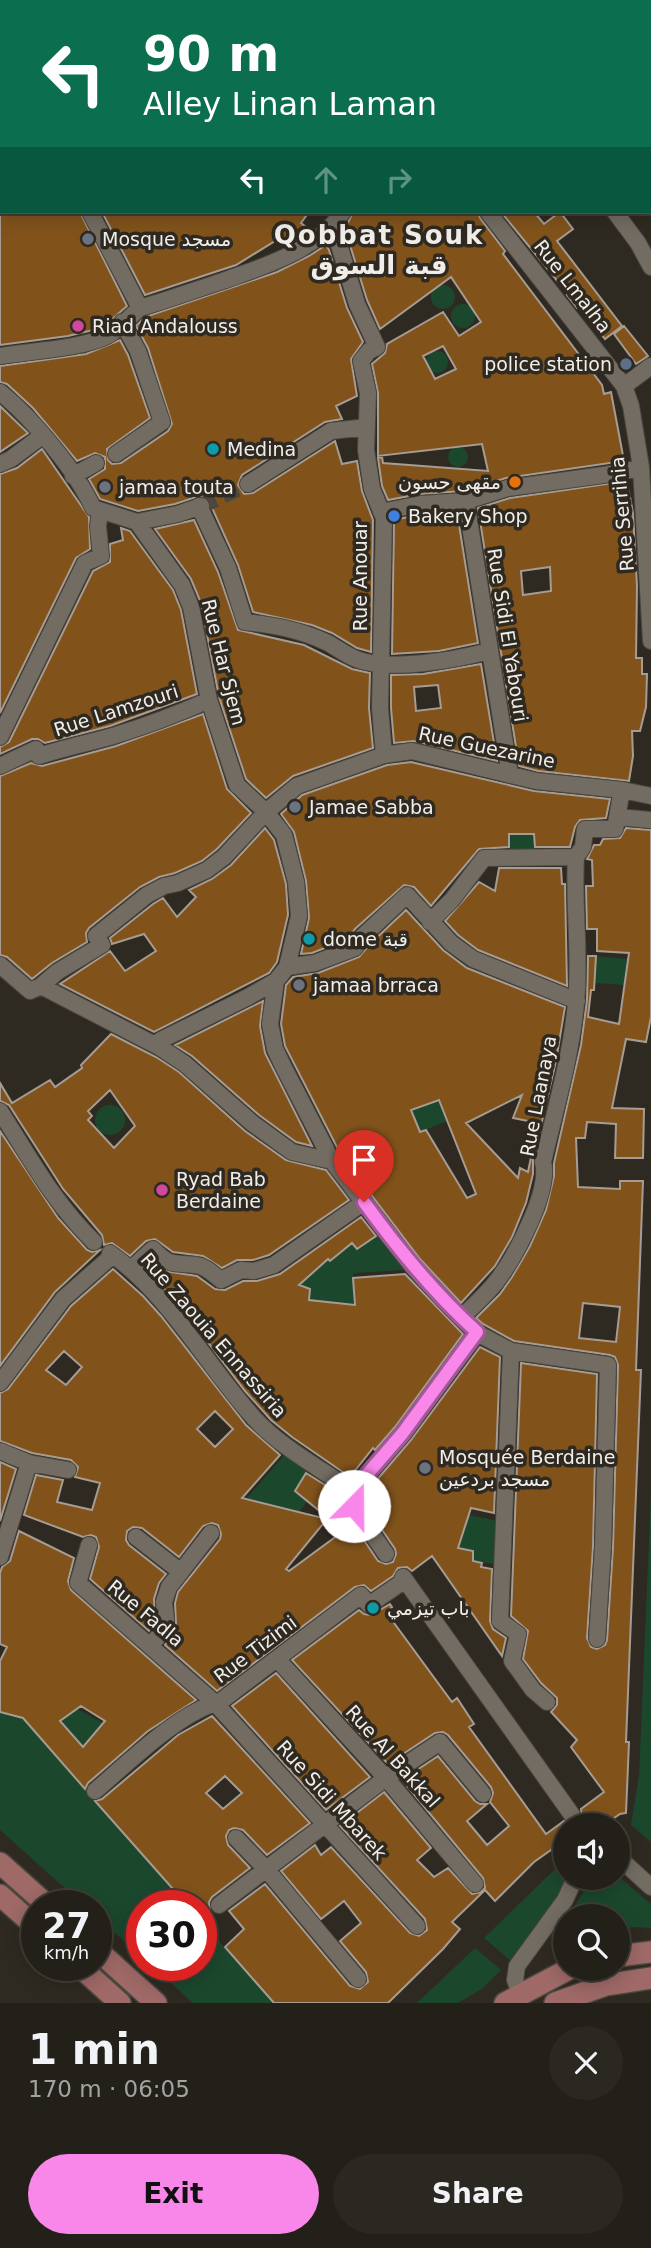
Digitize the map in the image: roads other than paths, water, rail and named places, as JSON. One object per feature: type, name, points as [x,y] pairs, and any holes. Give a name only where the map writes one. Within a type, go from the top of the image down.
[{"type":"main road","points":[[0,1863],[30,1890]]},
{"type":"main road","points":[[0,1895],[21,1914]]},
{"type":"main road","points":[[630,1955],[651,1952]]},
{"type":"main road","points":[[112,1963],[156,2003]]},
{"type":"main road","points":[[555,2003],[606,1985],[651,1978]]},
{"type":"main road","points":[[519,2000],[553,1979]]},
{"type":"main road","points":[[96,1981],[120,2003]]},
{"type":"street","points":[[91,214],[140,308]]},
{"type":"street","points":[[0,356],[104,338],[140,308],[278,261],[310,244],[328,230],[341,214]]},
{"type":"street","name":"Rue Lmalha","points":[[490,214],[624,386]]},
{"type":"street","points":[[616,214],[638,243],[651,267]]},
{"type":"street","name":"Rue Anouar","points":[[328,230],[339,245],[357,304],[377,347],[369,351],[362,361],[368,393],[366,450],[372,489],[384,518],[380,723],[384,755]]},
{"type":"street","points":[[116,454],[162,422],[138,351],[122,322]]},
{"type":"street","points":[[624,386],[651,366]]},
{"type":"street","name":"Rue Serrihia","points":[[624,386],[631,406],[641,467],[651,641]]},
{"type":"street","points":[[0,392],[43,435],[88,495],[93,508],[137,522],[178,514],[200,506],[228,568],[245,622],[278,625],[313,636],[357,659],[381,663],[432,662],[489,652]]},
{"type":"street","points":[[248,484],[331,431],[367,427]]},
{"type":"street","points":[[0,464],[43,435]]},
{"type":"street","points":[[73,476],[96,463]]},
{"type":"street","points":[[381,512],[421,503],[466,501],[508,488],[618,473],[641,467]]},
{"type":"street","name":"Rue Sidi El Yabouri","points":[[466,501],[510,775]]},
{"type":"street","points":[[0,737],[85,563],[101,555],[98,526],[100,511]]},
{"type":"street","name":"Rue Har Sjem","points":[[137,522],[182,585],[191,607],[209,701],[236,785],[266,812],[284,835],[296,882],[299,916],[287,967]]},
{"type":"street","name":"Rue Lamzouri","points":[[0,766],[36,749],[39,756],[110,737],[177,715],[209,701]]},
{"type":"street","name":"Rue Guezarine","points":[[41,986],[57,972],[102,945],[96,936],[135,903],[164,886],[207,870],[224,857],[266,812],[297,786],[384,755],[412,751],[536,782],[622,790],[651,796]]},
{"type":"street","points":[[430,922],[452,900],[484,858],[576,857],[583,847],[586,829],[615,829],[622,790]]},
{"type":"street","points":[[618,817],[651,820]]},
{"type":"street","name":"Rue Laanaya","points":[[461,1318],[496,1282],[534,1216],[545,1171],[543,1162],[572,1041],[577,1001],[576,857]]},
{"type":"street","points":[[156,1045],[276,981],[287,967],[315,963],[355,948],[362,937],[407,895],[451,943],[474,959],[577,1001]]},
{"type":"street","points":[[0,965],[30,992],[41,986],[156,1045],[185,1064],[252,1123],[292,1153],[331,1161]]},
{"type":"street","points":[[276,981],[270,1024],[275,1049],[331,1161],[412,1266],[477,1332],[511,1351],[608,1365],[603,1547],[597,1639]]},
{"type":"street","points":[[0,1111],[37,1174],[65,1212],[94,1242]]},
{"type":"street","points":[[131,1269],[153,1249],[164,1260],[178,1265],[197,1265],[221,1280],[241,1270],[254,1271],[274,1265],[364,1202]]},
{"type":"street","name":"Rue Zaouia Ennassiria","points":[[0,1384],[63,1299],[111,1254],[131,1269],[159,1300],[256,1420],[345,1486],[355,1490]]},
{"type":"street","points":[[477,1332],[402,1434],[355,1490],[354,1506],[571,1813]]},
{"type":"street","points":[[511,1351],[500,1621],[518,1634],[512,1661],[533,1690],[547,1702]]},
{"type":"street","points":[[0,1451],[29,1463],[68,1470]]},
{"type":"street","points":[[0,1557],[29,1463]]},
{"type":"street","points":[[151,1646],[166,1620],[164,1602],[169,1587],[211,1533]]},
{"type":"street","points":[[136,1537],[181,1572]]},
{"type":"street","name":"Rue Fadla","points":[[89,1545],[78,1583],[215,1703]]},
{"type":"street","name":"Rue Tizimi","points":[[95,1791],[151,1743],[208,1703],[221,1701],[361,1595],[369,1605],[396,1568]]},
{"type":"street","name":"Rue Al Bakkal","points":[[277,1659],[386,1778],[475,1884]]},
{"type":"street","name":"Rue Sidi Mbarek","points":[[215,1703],[417,1926]]},
{"type":"street","points":[[219,1905],[386,1778],[439,1742],[483,1794]]},
{"type":"street","points":[[236,1838],[267,1870],[358,1979]]},
{"type":"street","points":[[630,1868],[651,1886]]},
{"type":"street","points":[[499,2003],[517,1966],[570,1890]]},
{"type":"street","points":[[517,1966],[515,1980],[519,2000]]},
{"type":"tunnel","points":[[201,506],[248,484]]},
{"type":"place","name":"Mosque مسجد","points":[[88,239]]},
{"type":"place","name":"Riad Andalouss","points":[[78,326]]},
{"type":"place","name":"police station","points":[[626,364]]},
{"type":"place","name":"Medina","points":[[213,449]]},
{"type":"place","name":"مقهى حسون","points":[[515,482]]},
{"type":"place","name":"jamaa touta","points":[[105,487]]},
{"type":"place","name":"Bakery Shop","points":[[394,516]]},
{"type":"place","name":"Jamae Sabba","points":[[295,807]]},
{"type":"place","name":"dome قبة","points":[[309,939]]},
{"type":"place","name":"jamaa brraca","points":[[299,985]]},
{"type":"place","name":"Ryad Bab Berdaine","points":[[162,1190]]},
{"type":"place","name":"Mosquée Berdaine مسجد بردعين","points":[[425,1468]]},
{"type":"place","name":"باب تيزمي","points":[[373,1608]]},
{"type":"district","name":"Qobbat Souk قبة السوق","points":[[379,250]]}]
